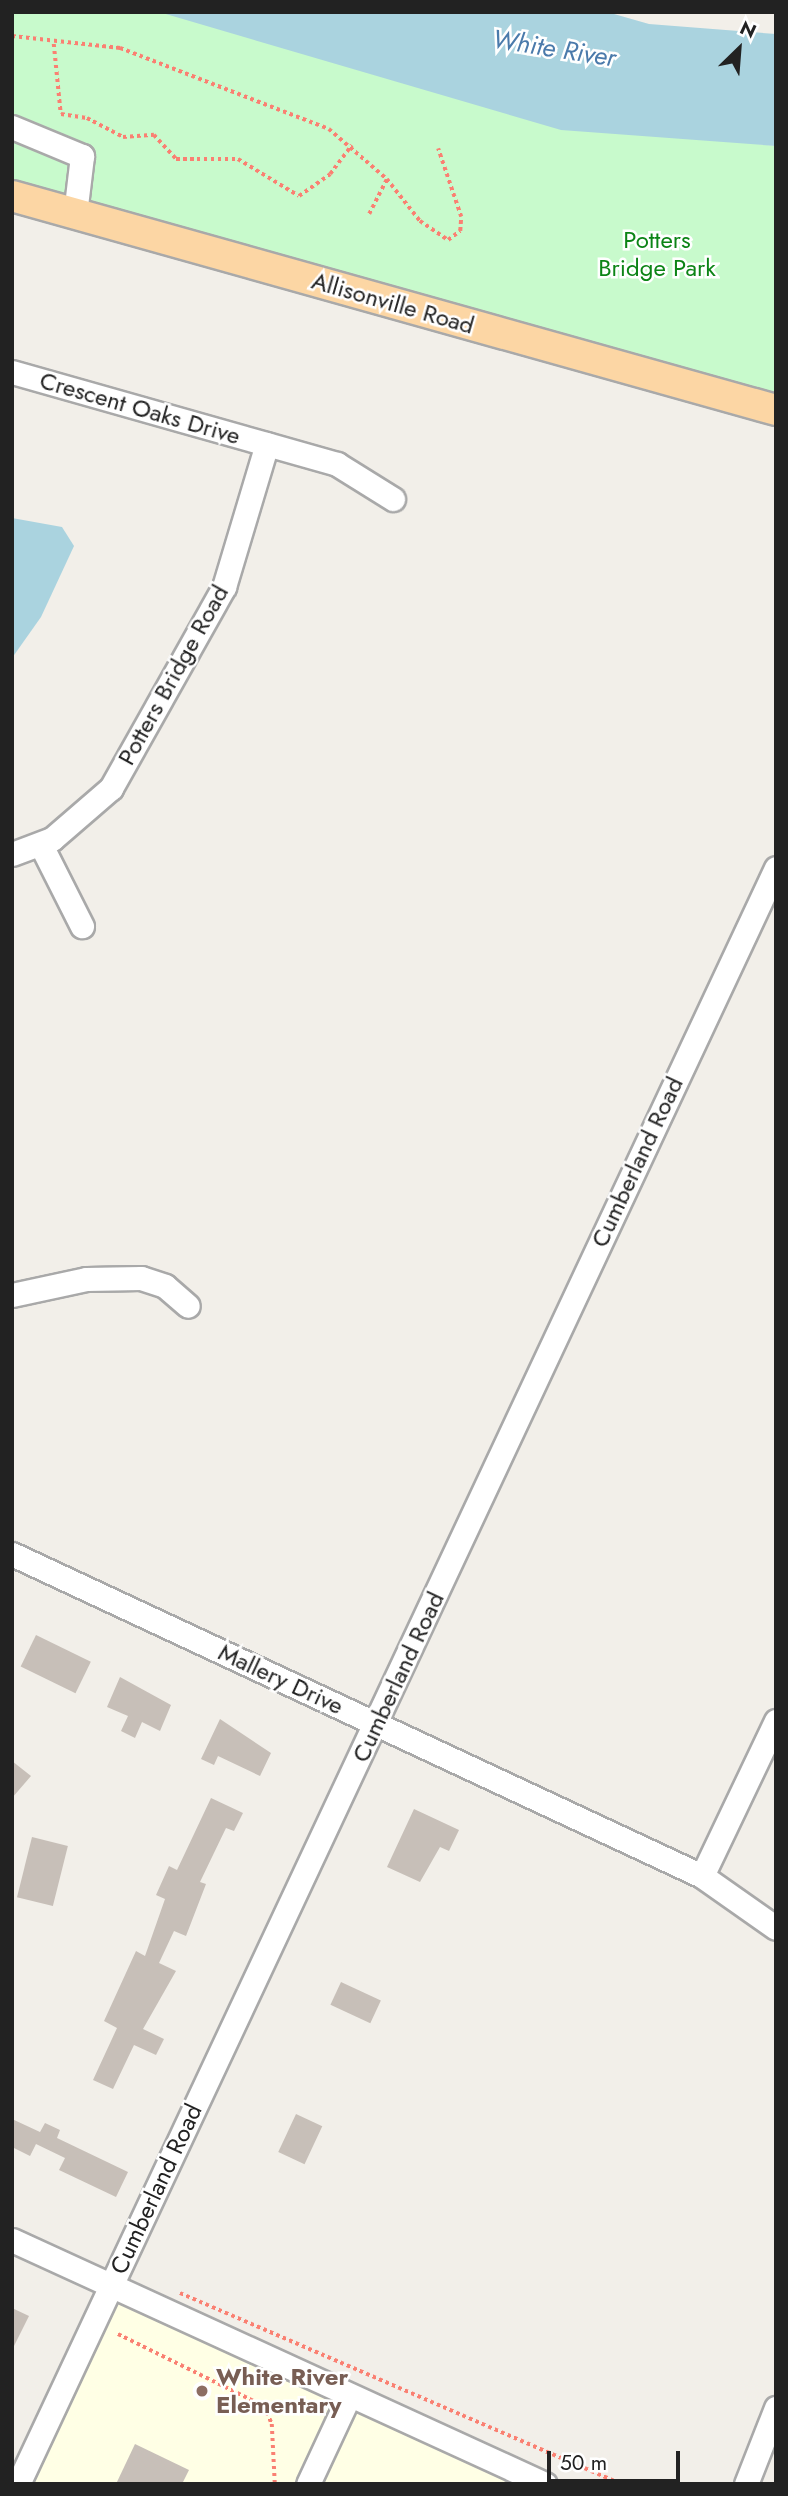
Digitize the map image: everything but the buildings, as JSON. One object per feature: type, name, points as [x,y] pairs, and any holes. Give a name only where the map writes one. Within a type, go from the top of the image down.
[{"type":"main road","name":"Allisonville Road","points":[[12,196],[775,410]]},
{"type":"street","points":[[12,127],[82,156],[75,214]]},
{"type":"street","name":"Crescent Oaks Drive","points":[[12,372],[354,471],[393,499]]},
{"type":"street","name":"Potters Bridge Road","points":[[12,854],[41,845],[83,817],[111,788],[214,607],[267,444]]},
{"type":"street","points":[[41,845],[82,926]]},
{"type":"street","name":"Cumberland Road","points":[[18,2484],[377,1724],[776,868]]},
{"type":"street","points":[[12,1295],[114,1276],[155,1282],[188,1306]]},
{"type":"street","name":"Mallery Drive","points":[[12,1555],[702,1876],[776,1928]]},
{"type":"street","points":[[702,1876],[776,1721]]},
{"type":"street","points":[[12,2240],[545,2484]]},
{"type":"street","points":[[308,2484],[349,2396]]},
{"type":"street","points":[[746,2484],[776,2408]]},
{"type":"path","points":[[12,36],[54,44],[120,48],[172,65],[329,129],[352,145],[387,179],[420,221],[454,239],[461,217],[438,149]]},
{"type":"path","points":[[54,44],[61,114],[87,118],[123,137],[154,135],[170,158],[238,159],[299,196],[330,174],[352,145]]},
{"type":"path","points":[[369,214],[387,179]]},
{"type":"path","points":[[170,2288],[622,2484]]},
{"type":"path","points":[[118,2334],[264,2406],[272,2424],[275,2484]]},
{"type":"shaded area","name":"White River Elementary","points":[[110,2287],[548,2484],[18,2484]]},
{"type":"green space","name":"Potters Bridge Park","points":[[12,12],[169,12],[696,137],[776,146],[776,410],[12,196]]},
{"type":"water","name":"White River","points":[[159,12],[607,12],[649,24],[776,34],[776,146],[561,130]]},
{"type":"water","points":[[12,518],[62,527],[74,546],[41,617],[12,658]]},
{"type":"place","name":"White River Elementary","points":[[202,2391]]}]
